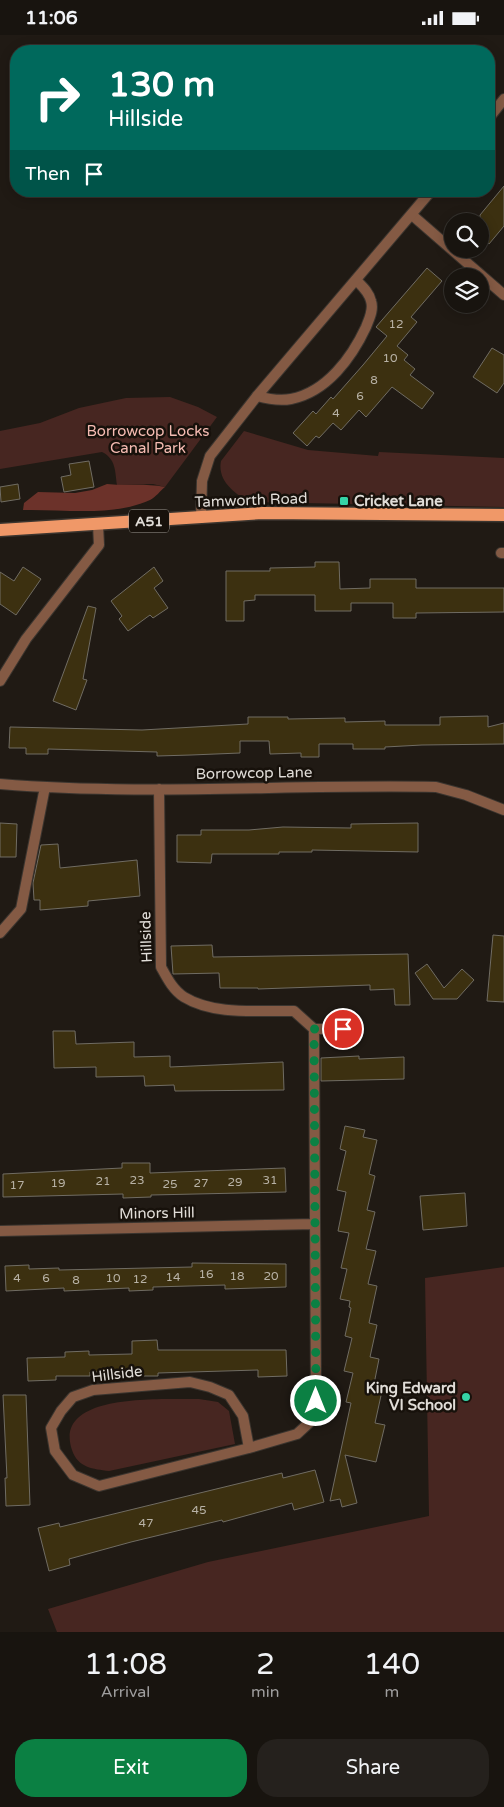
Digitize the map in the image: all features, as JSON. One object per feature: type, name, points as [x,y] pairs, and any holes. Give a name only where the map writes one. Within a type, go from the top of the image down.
[{"type":"main road","name":"Tamworth Road","points":[[0,530],[263,513],[504,515]]},
{"type":"street","points":[[495,111],[504,99]]},
{"type":"street","points":[[201,518],[202,481],[210,456],[257,396],[426,197]]},
{"type":"street","points":[[412,215],[504,295]]},
{"type":"street","points":[[257,396],[274,400],[292,399],[320,386],[342,366],[358,345],[371,315],[372,301],[365,288],[356,280]]},
{"type":"street","points":[[0,681],[26,639],[99,545],[98,525]]},
{"type":"street","name":"Borrowcop Lane","points":[[0,784],[45,787],[159,789],[436,787],[466,795],[504,810]]},
{"type":"street","points":[[0,933],[5,922],[21,909],[45,787]]},
{"type":"street","name":"Hillside","points":[[159,789],[161,967],[174,988],[184,997],[212,1008],[294,1011],[314,1029],[316,1401],[310,1421],[297,1434],[249,1448],[99,1486],[74,1475],[55,1451],[51,1428],[61,1411],[74,1397],[93,1390],[190,1382],[210,1387],[229,1395],[243,1417],[249,1448]]},
{"type":"street","points":[[314,1029],[357,1029]]},
{"type":"street","name":"Minors Hill","points":[[0,1231],[315,1225]]},
{"type":"green space","name":"Borrowcop Locks Canal Park","points":[[170,397],[198,407],[217,417],[165,487],[153,484],[117,485],[112,462],[102,452],[0,469],[0,431],[40,423],[79,408],[126,398]]},
{"type":"green space","points":[[244,431],[308,450],[378,456],[379,452],[504,458],[504,507],[250,502],[228,486],[224,481],[220,468],[221,461]]},
{"type":"green space","name":"King Edward VI School","points":[[504,1267],[504,1632],[57,1632],[48,1609],[208,1562],[429,1516],[425,1278]]},
{"type":"green space","points":[[199,1399],[218,1402],[229,1411],[235,1444],[109,1471],[87,1467],[78,1461],[72,1450],[70,1431],[79,1417],[95,1408],[139,1400]]},
{"type":"shaded area","points":[[107,484],[165,487],[150,500],[120,509],[88,511],[23,510],[24,503],[38,492],[75,493],[92,490]]},
{"type":"building","points":[[504,186],[504,226],[489,244],[489,213],[482,213]]},
{"type":"building","points":[[427,268],[442,281],[411,317],[417,322],[397,346],[408,355],[404,360],[415,369],[410,375],[434,393],[422,409],[392,387],[366,417],[359,410],[341,430],[333,423],[319,438],[316,436],[307,446],[293,433],[313,411],[316,414],[331,397],[333,399],[387,336],[376,327]]},
{"type":"building","points":[[492,348],[504,355],[504,383],[497,393],[473,377]]},
{"type":"building","points":[[89,461],[94,487],[64,492],[61,477],[71,475],[69,464]]},
{"type":"building","points":[[18,484],[20,499],[1,502],[0,487]]},
{"type":"building","points":[[315,562],[339,562],[340,589],[370,588],[370,579],[416,579],[416,588],[504,588],[504,612],[416,613],[416,618],[393,618],[393,603],[351,603],[351,611],[315,611],[315,595],[255,595],[255,600],[244,601],[244,621],[226,621],[226,571],[270,571],[270,568],[315,567]]},
{"type":"building","points":[[23,567],[41,579],[16,615],[0,604],[0,572],[14,581]]},
{"type":"building","points":[[154,567],[163,581],[154,588],[168,608],[153,618],[150,615],[128,631],[119,619],[122,616],[111,601]]},
{"type":"building","points":[[88,606],[96,608],[83,679],[87,680],[76,710],[53,701]]},
{"type":"building","points":[[488,716],[488,727],[504,723],[504,744],[422,745],[385,747],[385,749],[353,749],[353,744],[319,744],[319,757],[301,757],[301,753],[270,754],[269,741],[240,741],[240,753],[157,756],[157,752],[48,749],[48,754],[26,754],[26,748],[9,748],[10,727],[142,730],[248,724],[248,717],[288,717],[288,719],[345,718],[345,722],[385,721],[385,725],[440,725],[440,717]]},
{"type":"building","points":[[0,823],[17,824],[16,857],[0,857]]},
{"type":"building","points":[[418,823],[418,852],[312,850],[312,852],[279,852],[279,854],[212,854],[211,863],[177,862],[177,835],[201,835],[201,830],[249,830],[283,827],[351,828],[351,824]]},
{"type":"building","points":[[58,844],[60,868],[137,860],[140,896],[88,901],[88,906],[40,910],[40,900],[34,900],[33,883],[41,845]]},
{"type":"building","points":[[493,935],[504,936],[504,1002],[487,1001]]},
{"type":"building","points":[[212,945],[213,957],[408,954],[410,1005],[395,1005],[394,989],[370,990],[370,985],[258,989],[220,988],[219,973],[173,974],[171,946]]},
{"type":"building","points":[[427,964],[444,988],[462,969],[474,980],[457,999],[433,999],[415,973]]},
{"type":"building","points":[[53,1031],[75,1031],[76,1044],[134,1042],[134,1057],[170,1056],[170,1067],[283,1062],[284,1090],[175,1091],[174,1085],[145,1086],[144,1076],[96,1077],[96,1067],[54,1068]]},
{"type":"building","points":[[359,1056],[359,1059],[404,1057],[404,1079],[321,1081],[321,1058]]},
{"type":"building","points":[[345,1126],[365,1130],[363,1137],[377,1140],[369,1174],[375,1176],[367,1210],[375,1212],[366,1249],[376,1251],[368,1284],[377,1286],[369,1323],[377,1325],[370,1357],[379,1359],[373,1389],[382,1391],[375,1423],[385,1425],[376,1462],[345,1455],[357,1503],[342,1507],[340,1499],[330,1501],[351,1403],[346,1402],[353,1373],[344,1371],[352,1338],[345,1336],[351,1308],[349,1307],[350,1301],[340,1299],[347,1269],[341,1268],[349,1233],[338,1231],[346,1192],[337,1190],[346,1151],[340,1149]]},
{"type":"building","points":[[122,1163],[150,1163],[150,1173],[285,1168],[286,1192],[151,1195],[151,1197],[123,1198],[123,1194],[3,1197],[3,1174],[122,1168]]},
{"type":"building","points":[[465,1193],[467,1226],[423,1230],[420,1196]]},
{"type":"building","points":[[192,1263],[286,1264],[286,1287],[225,1289],[225,1285],[153,1287],[153,1290],[129,1291],[129,1288],[64,1291],[64,1288],[6,1291],[5,1266],[29,1265],[29,1269],[59,1268],[59,1270],[192,1267]]},
{"type":"building","points":[[157,1340],[158,1350],[286,1350],[287,1376],[258,1377],[258,1370],[158,1373],[158,1376],[132,1376],[132,1371],[90,1372],[90,1376],[56,1376],[56,1380],[28,1381],[27,1358],[65,1357],[65,1352],[89,1351],[89,1355],[132,1354],[132,1341]]},
{"type":"building","points":[[3,1395],[26,1395],[30,1505],[6,1506],[5,1478],[7,1478]]},
{"type":"building","points":[[315,1470],[324,1502],[294,1510],[292,1503],[223,1522],[222,1520],[131,1542],[69,1559],[70,1565],[49,1571],[38,1528],[59,1523],[60,1527],[282,1473],[283,1478]]},
{"type":"place","name":"Cricket Lane","points":[[344,501]]},
{"type":"place","name":"King Edward VI School","points":[[466,1397]]},
{"type":"route","points":[[316,1401],[314,1029],[343,1029]]}]
